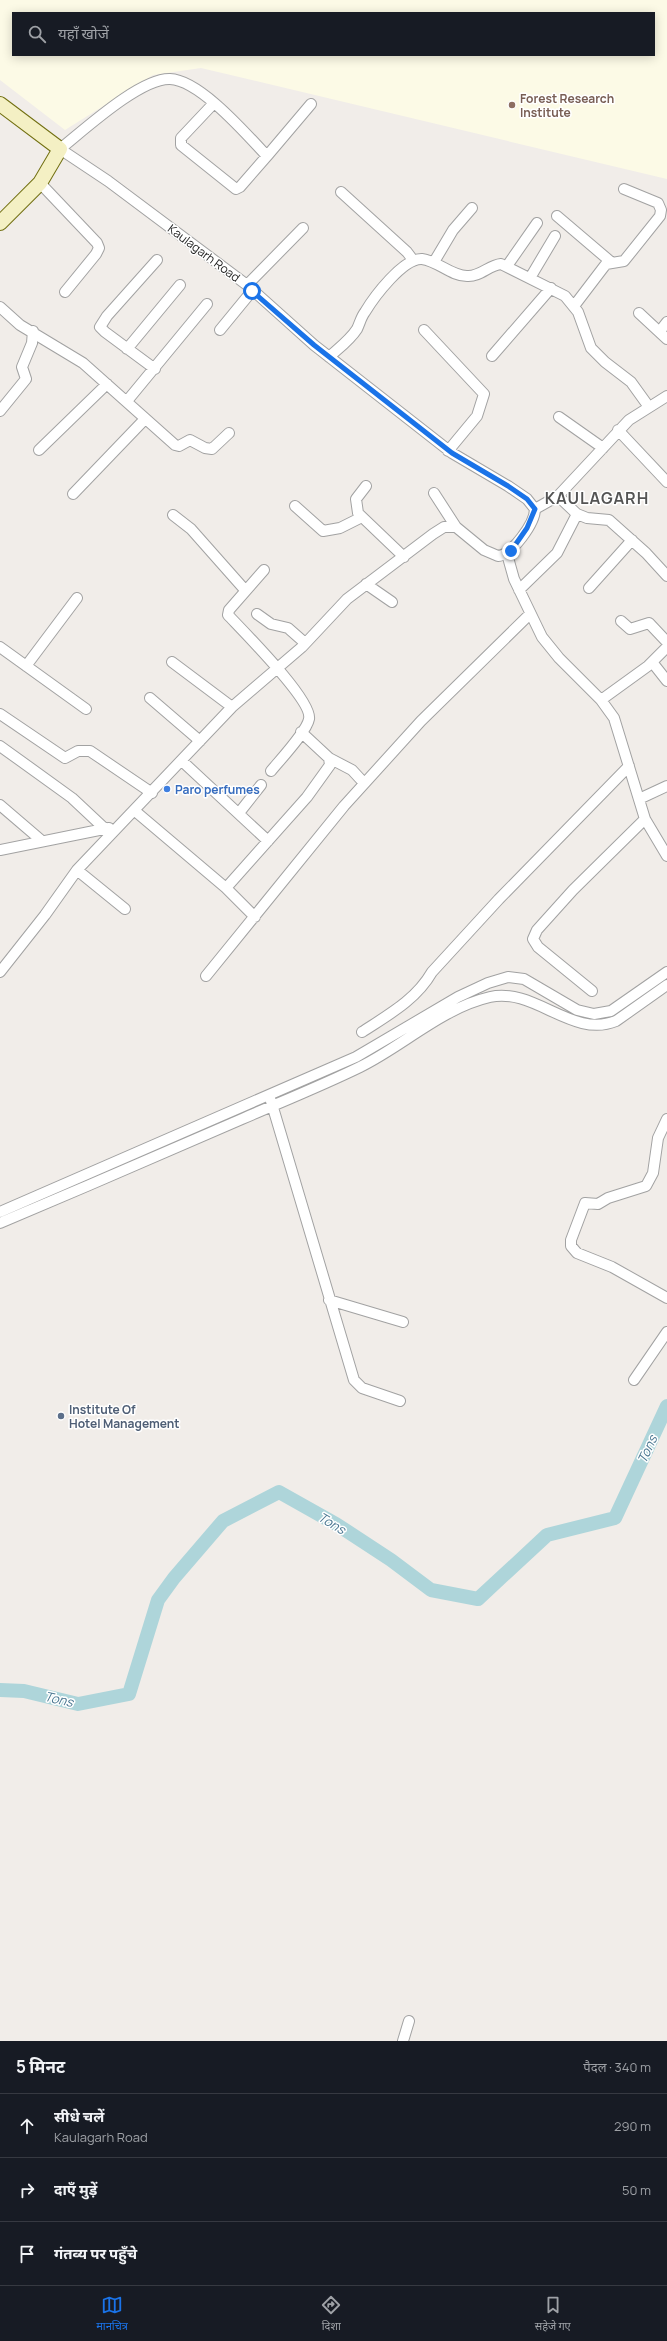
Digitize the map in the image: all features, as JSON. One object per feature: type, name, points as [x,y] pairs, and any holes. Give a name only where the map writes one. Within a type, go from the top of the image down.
[{"type":"street","points":[[0,223],[40,184],[60,149],[108,110],[149,84],[160,80],[172,79],[188,85],[214,103],[267,156]]},
{"type":"street","points":[[214,103],[181,138],[182,145],[236,189],[240,187],[311,104]]},
{"type":"street","name":"Kaulagarh Road","points":[[0,104],[60,149],[108,181],[250,288],[285,321],[448,450],[508,486],[527,499],[535,509]]},
{"type":"street","points":[[40,184],[97,243],[99,248],[96,254],[65,292]]},
{"type":"street","points":[[574,306],[606,264],[624,261],[660,216],[661,210],[658,203],[624,189]]},
{"type":"street","points":[[340,192],[414,260]]},
{"type":"street","points":[[434,262],[452,230],[472,208]]},
{"type":"street","points":[[557,216],[611,262]]},
{"type":"street","points":[[507,266],[537,223]]},
{"type":"street","points":[[220,330],[250,288],[303,228]]},
{"type":"street","points":[[530,278],[555,236]]},
{"type":"street","points":[[154,369],[104,332],[100,326],[107,316],[157,260]]},
{"type":"street","points":[[329,357],[357,329],[364,312],[379,293],[401,268],[414,260],[434,262],[467,276],[496,264],[507,266],[566,296],[574,306],[591,348],[605,362],[631,382],[649,407]]},
{"type":"street","points":[[127,349],[180,285]]},
{"type":"street","points":[[492,356],[551,288]]},
{"type":"street","points":[[127,401],[207,304]]},
{"type":"street","points":[[0,307],[20,325],[33,331],[83,363],[175,445],[179,446],[190,440],[205,448],[212,449],[229,433]]},
{"type":"street","points":[[639,313],[667,339]]},
{"type":"street","points":[[660,331],[667,322]]},
{"type":"street","points":[[424,330],[484,394],[477,416],[448,450]]},
{"type":"street","points":[[0,411],[26,379],[22,367],[32,343],[33,331]]},
{"type":"street","points":[[39,450],[106,384]]},
{"type":"street","points":[[434,493],[456,527],[490,554],[498,556],[507,554],[517,544],[527,528],[535,509],[558,496],[618,430],[649,407],[667,396]]},
{"type":"street","points":[[559,417],[603,448]]},
{"type":"street","points":[[73,494],[146,419]]},
{"type":"street","points":[[618,430],[667,482]]},
{"type":"street","points":[[366,486],[357,496],[356,502],[358,513],[404,557]]},
{"type":"street","points":[[558,496],[577,514],[587,518],[609,520],[632,540],[666,574]]},
{"type":"street","points":[[295,506],[323,530],[340,528],[362,516]]},
{"type":"street","points":[[519,590],[557,553],[577,514]]},
{"type":"street","points":[[173,515],[191,529],[245,590]]},
{"type":"street","points":[[0,972],[78,870],[232,707],[305,643],[339,607],[366,584],[444,526],[456,527]]},
{"type":"street","points":[[589,588],[632,540]]},
{"type":"street","points":[[507,554],[519,590],[530,614],[549,646],[601,700],[614,718],[645,819],[663,840],[667,856]]},
{"type":"street","points":[[264,570],[245,590],[229,610],[228,615],[277,668],[309,709],[309,719],[301,732],[271,771]]},
{"type":"street","points":[[366,584],[392,602]]},
{"type":"street","points":[[26,666],[77,598]]},
{"type":"street","points":[[258,614],[271,624],[288,628],[305,643]]},
{"type":"street","points":[[206,976],[227,947],[255,917],[321,832],[364,783],[421,721],[530,614]]},
{"type":"street","points":[[620,621],[630,629],[649,623],[667,642]]},
{"type":"street","points":[[0,647],[86,708]]},
{"type":"street","points":[[601,700],[652,662],[667,647]]},
{"type":"street","points":[[172,662],[232,707]]},
{"type":"street","points":[[652,662],[667,681]]},
{"type":"street","points":[[150,698],[200,741]]},
{"type":"street","points":[[0,714],[65,758],[78,751],[90,751],[152,793]]},
{"type":"street","points":[[301,732],[329,758],[352,770],[364,783]]},
{"type":"street","points":[[0,746],[72,798],[104,828]]},
{"type":"street","points":[[226,888],[320,780],[330,765],[329,758]]},
{"type":"street","points":[[182,761],[268,841]]},
{"type":"street","points":[[362,1032],[410,1000],[424,986],[432,972],[482,917],[629,766]]},
{"type":"street","points":[[239,813],[261,785]]},
{"type":"street","points":[[639,799],[667,786]]},
{"type":"street","points":[[0,805],[42,841]]},
{"type":"street","points":[[135,811],[226,888],[255,917]]},
{"type":"street","points":[[592,991],[538,947],[533,939],[537,930],[573,890],[645,819]]},
{"type":"street","points":[[0,850],[104,828],[117,828]]},
{"type":"street","points":[[78,870],[125,909]]},
{"type":"street","points":[[1,1217],[182,1133],[356,1057],[458,997],[488,982],[508,977],[524,979],[545,990],[576,1010],[594,1014],[611,1011],[667,972]]},
{"type":"street","points":[[1,1217],[187,1143],[361,1067],[463,1006],[491,997],[519,997],[582,1024],[606,1025],[616,1021],[667,985]]},
{"type":"street","points":[[270,1095],[329,1300],[354,1380],[362,1388],[400,1401]]},
{"type":"street","points":[[667,1118],[658,1138],[650,1180],[646,1186],[608,1198],[598,1204],[585,1203],[571,1240],[571,1246],[577,1253],[612,1267],[667,1298]]},
{"type":"street","points":[[182,1133],[187,1143]]},
{"type":"street","points":[[329,1300],[403,1322]]},
{"type":"street","points":[[634,1380],[667,1332]]},
{"type":"street","points":[[403,2041],[409,2021]]},
{"type":"shaded area","name":"Forest Research Institute","points":[[0,0],[667,0],[667,179],[201,68],[153,75],[65,130],[0,80]]},
{"type":"waterway","name":"Tons","points":[[0,1690],[24,1691],[78,1704],[129,1694],[158,1600],[174,1578],[223,1521],[279,1492],[336,1524],[391,1560],[431,1590],[478,1599],[547,1535],[615,1518],[667,1406]]},
{"type":"place","name":"Forest Research Institute","points":[[512,105]]},
{"type":"place","name":"Paro perfumes","points":[[167,789]]},
{"type":"place","name":"Institute Of Hotel Management","points":[[61,1416]]},
{"type":"district","name":"KAULAGARH","points":[[597,498]]},
{"type":"route","points":[[252,291],[314,345],[452,453],[492,478],[508,486],[533,505],[535,509],[534,516],[511,551]]}]
